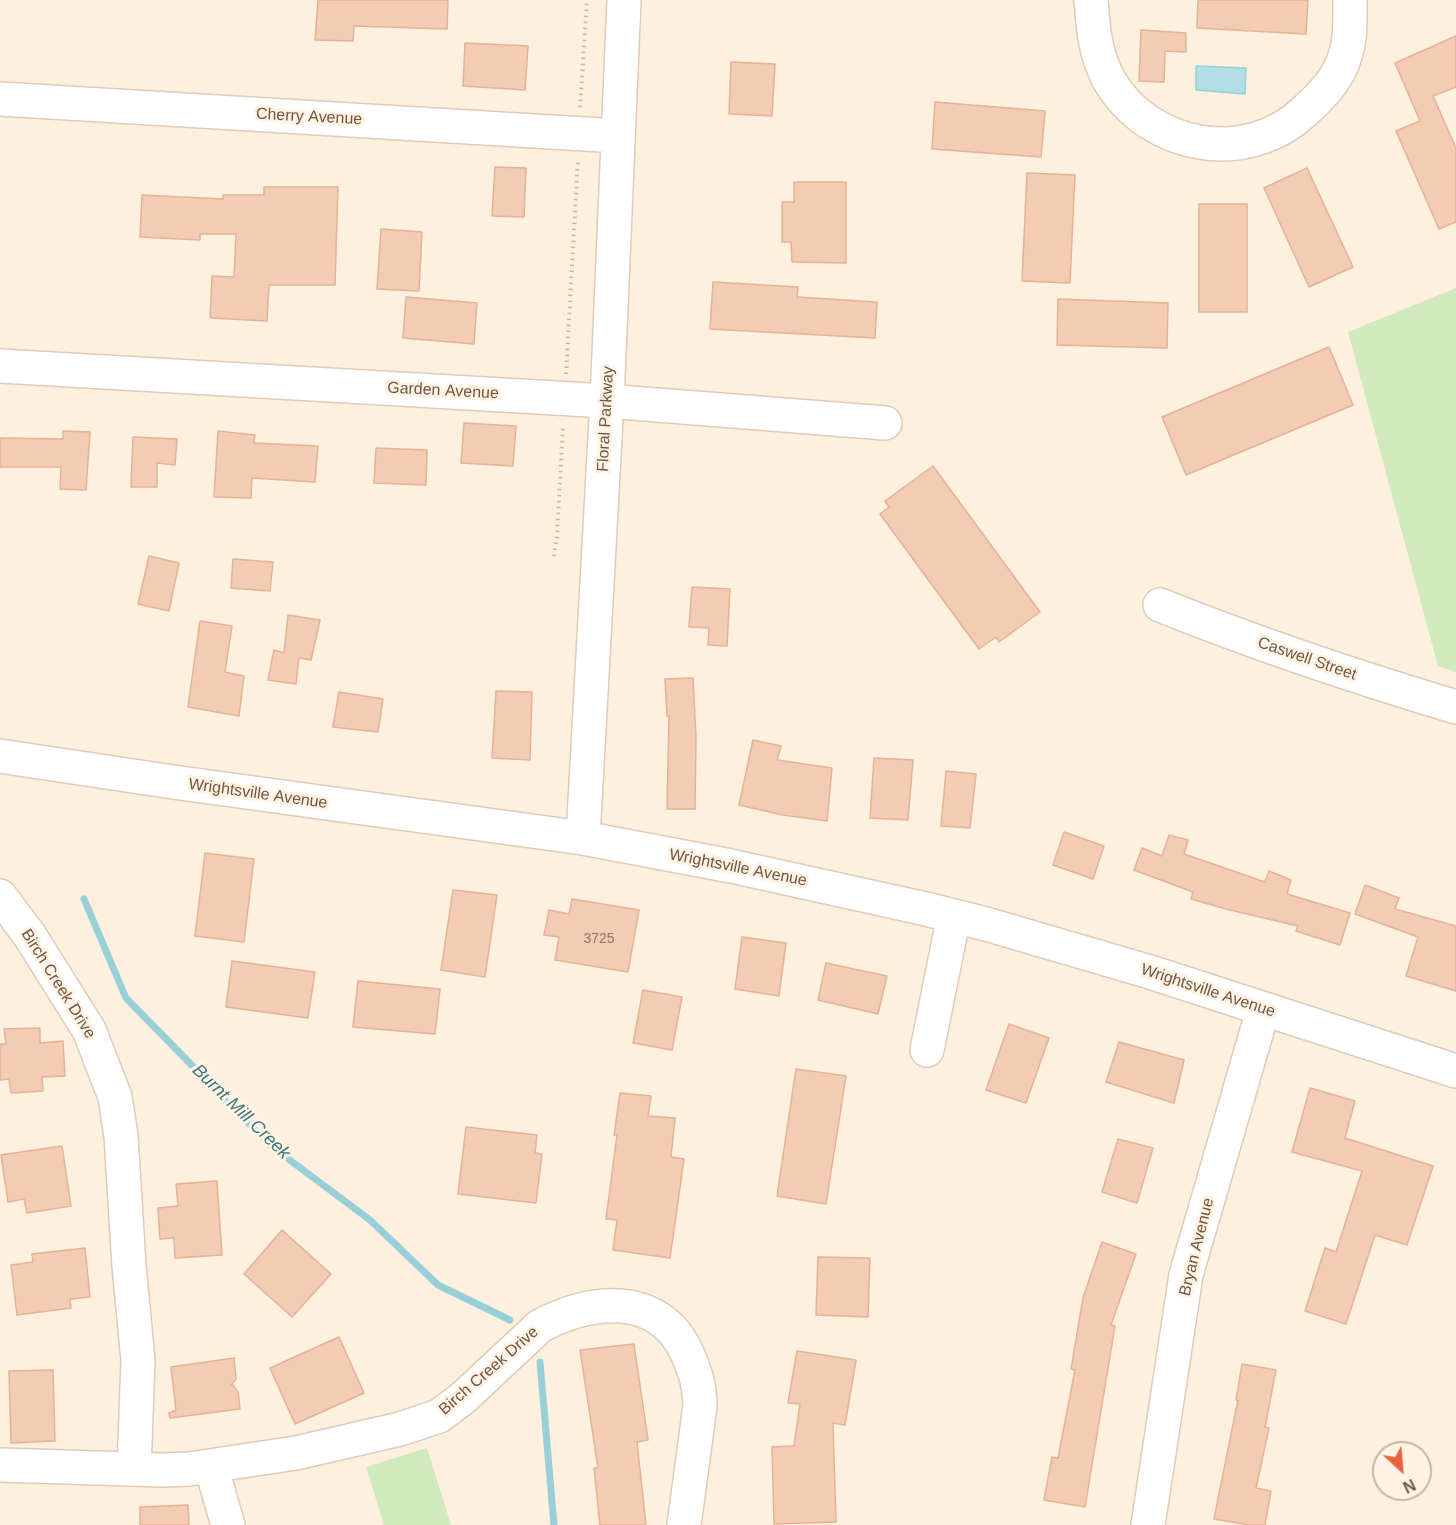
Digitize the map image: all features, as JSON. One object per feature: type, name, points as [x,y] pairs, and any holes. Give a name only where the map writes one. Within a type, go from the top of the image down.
[{"type":"street","name":"Floral Parkway","points":[[583,838],[607,401],[624,0]]},
{"type":"street","points":[[1091,0],[1093,35],[1098,53],[1109,80],[1126,103],[1143,119],[1163,132],[1185,140],[1226,144],[1256,139],[1272,133],[1300,117],[1318,99],[1344,61],[1350,0]]},
{"type":"street","name":"Cherry Avenue","points":[[0,99],[618,136]]},
{"type":"street","name":"Garden Avenue","points":[[0,366],[564,398],[885,423]]},
{"type":"street","name":"Caswell Street","points":[[1160,605],[1348,674],[1456,707]]},
{"type":"street","name":"Wrightsville Avenue","points":[[0,760],[583,838],[731,866],[954,916],[1150,972],[1456,1071]]},
{"type":"street","name":"Birch Creek Drive","points":[[0,896],[30,936],[89,1030],[115,1097],[121,1136],[129,1266],[138,1360],[134,1468]]},
{"type":"street","points":[[927,1050],[954,916]]},
{"type":"street","name":"Bryan Avenue","points":[[1148,1525],[1186,1275],[1263,1010]]},
{"type":"street","name":"Birch Creek Drive","points":[[0,1465],[162,1470],[211,1466],[296,1453],[425,1422],[439,1416],[463,1398],[540,1326],[597,1305],[624,1306],[647,1311],[670,1326],[684,1345],[700,1386],[700,1406],[684,1525]]},
{"type":"street","points":[[211,1466],[228,1525]]},
{"type":"path","points":[[554,555],[557,536],[587,0]]},
{"type":"green space","points":[[1456,288],[1456,672],[1438,666],[1348,332]]},
{"type":"green space","points":[[427,1448],[451,1525],[384,1525],[366,1467]]},
{"type":"water","points":[[1196,66],[1246,68],[1245,94],[1196,90]]},
{"type":"building","points":[[318,0],[448,0],[447,29],[354,26],[353,41],[315,40]]},
{"type":"building","points":[[1198,0],[1308,0],[1306,34],[1197,28]]},
{"type":"building","points":[[1141,30],[1186,33],[1186,52],[1165,51],[1164,82],[1139,81]]},
{"type":"building","points":[[1456,36],[1456,87],[1433,96],[1456,148],[1456,222],[1439,229],[1396,131],[1420,121],[1395,63]]},
{"type":"building","points":[[465,43],[528,46],[525,90],[463,86]]},
{"type":"building","points":[[731,62],[775,64],[772,116],[729,114]]},
{"type":"building","points":[[935,102],[1045,111],[1041,157],[932,149]]},
{"type":"building","points":[[495,167],[526,168],[524,217],[492,216]]},
{"type":"building","points":[[1307,168],[1353,267],[1309,287],[1264,188]]},
{"type":"building","points":[[1027,173],[1075,175],[1070,283],[1022,281]]},
{"type":"building","points":[[794,182],[846,182],[846,263],[792,262],[791,242],[782,242],[782,202],[794,202]]},
{"type":"building","points":[[264,187],[338,187],[335,285],[269,285],[267,321],[210,318],[212,276],[234,277],[236,234],[200,234],[200,240],[140,237],[142,195],[223,199],[223,195],[264,195]]},
{"type":"building","points":[[1199,204],[1247,204],[1247,312],[1199,312]]},
{"type":"building","points":[[381,229],[422,232],[419,291],[377,289]]},
{"type":"building","points":[[713,282],[798,287],[797,297],[877,302],[875,338],[710,329]]},
{"type":"building","points":[[406,297],[477,303],[474,344],[403,338]]},
{"type":"building","points":[[1058,299],[1168,303],[1167,348],[1057,345]]},
{"type":"building","points":[[1329,347],[1353,405],[1186,475],[1162,417]]},
{"type":"building","points":[[464,423],[516,426],[513,466],[461,463]]},
{"type":"building","points":[[63,431],[90,432],[86,490],[60,489],[61,467],[0,467],[0,438],[63,439]]},
{"type":"building","points":[[218,431],[255,435],[254,443],[318,446],[315,482],[252,478],[251,498],[214,497]]},
{"type":"building","points":[[133,437],[177,439],[175,465],[157,463],[157,487],[131,487]]},
{"type":"building","points":[[376,448],[427,450],[426,485],[374,483]]},
{"type":"building","points":[[933,466],[1040,612],[999,642],[996,637],[979,649],[880,514],[889,507],[885,501]]},
{"type":"building","points":[[149,556],[179,563],[169,611],[138,604]]},
{"type":"building","points":[[233,559],[273,562],[270,591],[231,588]]},
{"type":"building","points":[[692,587],[730,589],[727,646],[708,645],[709,628],[689,627]]},
{"type":"building","points":[[288,615],[320,620],[311,660],[299,658],[296,684],[268,680],[274,650],[284,653]]},
{"type":"building","points":[[200,621],[232,626],[225,672],[244,676],[239,716],[188,707]]},
{"type":"building","points":[[693,678],[696,737],[695,809],[667,809],[669,716],[667,716],[665,679]]},
{"type":"building","points":[[496,691],[532,692],[530,760],[492,758]]},
{"type":"building","points":[[339,692],[383,699],[378,732],[333,727]]},
{"type":"building","points":[[753,740],[781,746],[777,760],[832,768],[827,821],[783,815],[739,805]]},
{"type":"building","points":[[874,758],[913,760],[908,820],[870,818]]},
{"type":"building","points":[[946,771],[976,774],[970,828],[941,826]]},
{"type":"building","points":[[1064,832],[1104,846],[1093,879],[1053,865]]},
{"type":"building","points":[[1169,835],[1188,840],[1184,854],[1265,882],[1269,871],[1291,880],[1287,894],[1350,913],[1340,945],[1296,931],[1298,926],[1191,899],[1193,892],[1134,870],[1142,848],[1162,856]]},
{"type":"building","points":[[205,853],[254,859],[244,942],[195,936]]},
{"type":"building","points":[[1365,885],[1399,898],[1395,909],[1456,926],[1456,991],[1406,976],[1418,937],[1355,914]]},
{"type":"building","points":[[453,890],[497,895],[485,977],[441,970]]},
{"type":"building","points":[[572,899],[639,910],[628,972],[555,960],[559,937],[544,935],[549,910],[569,914]]},
{"type":"building","points":[[742,937],[786,943],[779,996],[735,989]]},
{"type":"building","points":[[232,961],[315,972],[308,1018],[226,1007]]},
{"type":"building","points":[[826,963],[887,976],[878,1014],[818,1000]]},
{"type":"building","points":[[358,981],[440,989],[435,1034],[353,1027]]},
{"type":"building","points":[[643,990],[682,997],[672,1050],[633,1043]]},
{"type":"building","points":[[1009,1024],[1049,1038],[1026,1103],[986,1090]]},
{"type":"building","points":[[40,1028],[40,1043],[63,1041],[65,1076],[42,1077],[43,1091],[11,1093],[9,1079],[0,1080],[0,1044],[6,1044],[4,1029]]},
{"type":"building","points":[[1119,1042],[1184,1060],[1174,1103],[1106,1082]]},
{"type":"building","points":[[796,1069],[846,1076],[826,1204],[777,1196]]},
{"type":"building","points":[[1310,1088],[1355,1101],[1345,1138],[1433,1166],[1407,1245],[1375,1235],[1346,1324],[1305,1311],[1325,1248],[1336,1252],[1362,1171],[1292,1152]]},
{"type":"building","points":[[620,1093],[651,1096],[648,1116],[675,1118],[671,1157],[684,1159],[670,1258],[613,1250],[617,1220],[606,1219]]},
{"type":"building","points":[[466,1127],[537,1135],[535,1153],[542,1154],[536,1203],[458,1194]]},
{"type":"building","points":[[1118,1139],[1153,1148],[1137,1203],[1102,1192]]},
{"type":"building","points":[[62,1146],[71,1206],[27,1213],[24,1199],[8,1202],[1,1155]]},
{"type":"building","points":[[217,1181],[222,1255],[175,1258],[174,1238],[160,1239],[158,1208],[178,1206],[176,1184]]},
{"type":"building","points":[[282,1230],[331,1274],[292,1317],[244,1274]]},
{"type":"building","points":[[1102,1242],[1136,1254],[1111,1325],[1115,1326],[1085,1507],[1044,1500],[1052,1457],[1058,1458],[1075,1370],[1071,1369],[1083,1298]]},
{"type":"building","points":[[85,1248],[90,1297],[70,1299],[71,1308],[17,1315],[11,1265],[33,1262],[32,1254]]},
{"type":"building","points":[[818,1257],[870,1258],[868,1317],[816,1315]]},
{"type":"building","points":[[339,1337],[364,1393],[295,1424],[270,1368]]},
{"type":"building","points":[[634,1344],[648,1440],[637,1442],[646,1525],[600,1525],[594,1468],[598,1468],[580,1350]]},
{"type":"building","points":[[797,1351],[856,1360],[845,1425],[833,1423],[836,1522],[774,1524],[772,1447],[794,1446],[800,1404],[788,1403]]},
{"type":"building","points":[[234,1358],[236,1379],[231,1385],[238,1392],[240,1409],[170,1418],[169,1413],[176,1410],[171,1367]]},
{"type":"building","points":[[1242,1364],[1276,1370],[1265,1427],[1269,1428],[1256,1488],[1271,1491],[1265,1525],[1249,1525],[1214,1519],[1238,1400],[1236,1400]]},
{"type":"building","points":[[53,1370],[55,1441],[11,1443],[9,1371]]},
{"type":"building","points":[[188,1505],[189,1525],[140,1525],[140,1507]]},
{"type":"waterway","name":"Burnt Mill Creek","points":[[84,899],[126,998],[271,1146],[370,1220],[438,1285],[510,1320]]},
{"type":"waterway","name":"Burnt Mill Creek","points":[[540,1362],[554,1525]]}]
